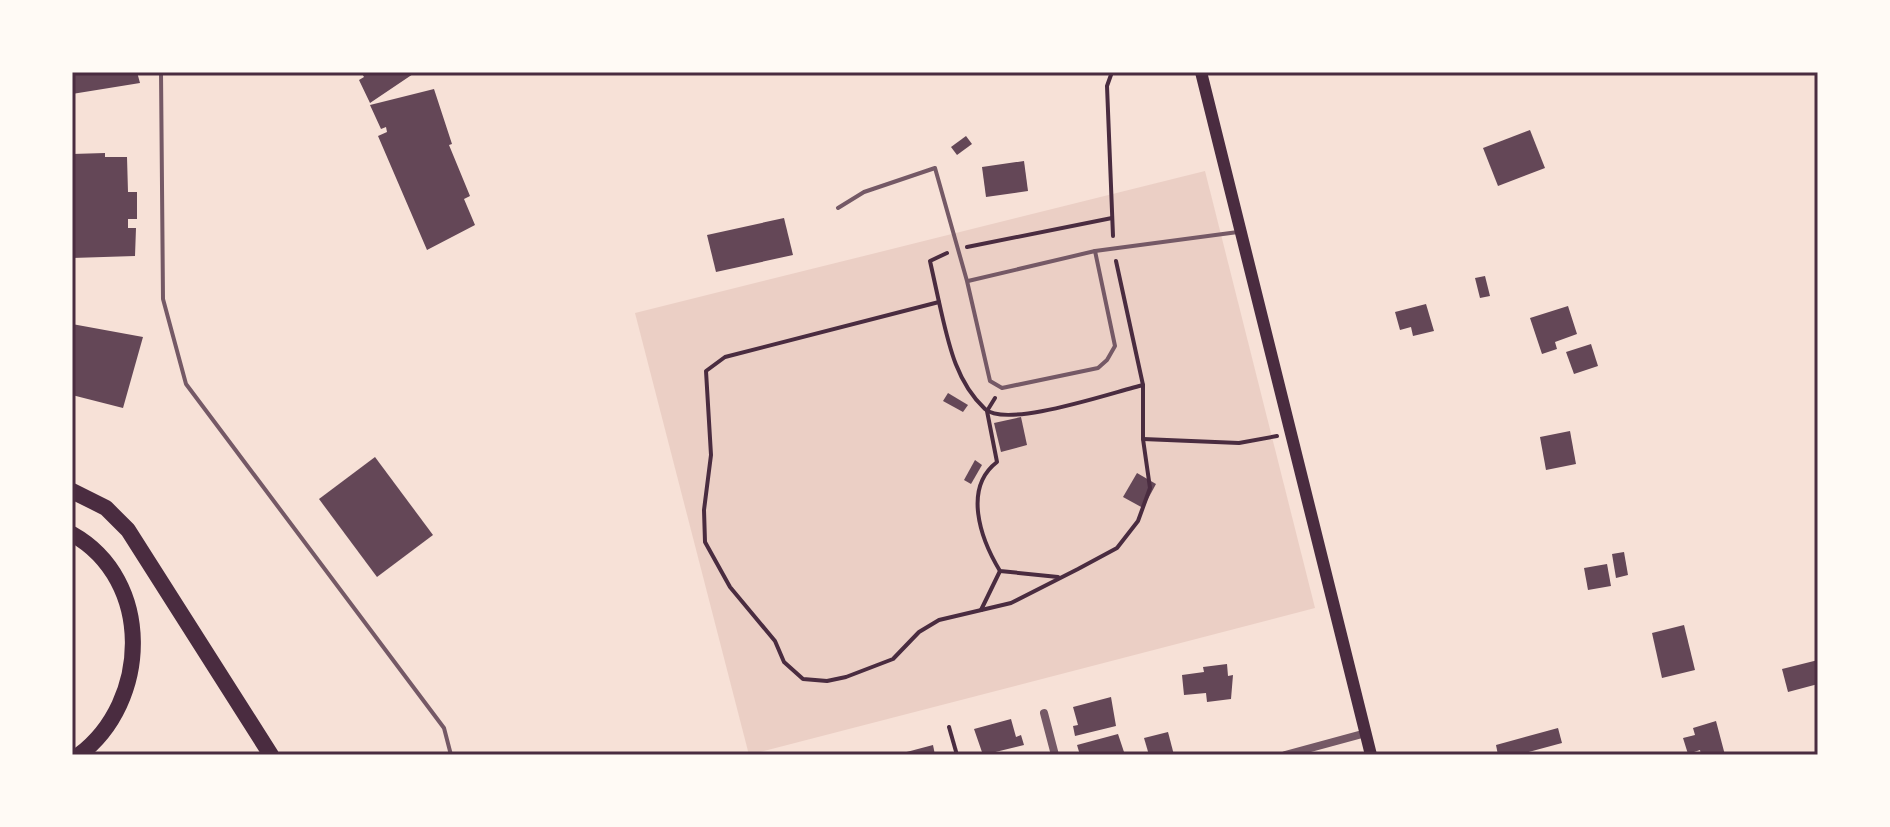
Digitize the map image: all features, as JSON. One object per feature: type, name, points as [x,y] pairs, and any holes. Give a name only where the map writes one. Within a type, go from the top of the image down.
[{"type":"highway","points":[[72,491],[106,508],[128,530],[271,755]]},
{"type":"highway","points":[[72,534],[84,540],[108,567],[124,595],[134,640],[129,684],[120,708],[107,728],[79,755]]},
{"type":"main road","points":[[1201,72],[1371,755]]},
{"type":"street","points":[[1044,713],[1055,755]]},
{"type":"street","points":[[1285,755],[1366,733]]},
{"type":"lane","points":[[161,72],[163,299],[186,384],[444,728],[451,755]]},
{"type":"lane","points":[[838,208],[876,187],[935,168],[967,281],[990,381],[1002,388],[1098,368],[1107,360],[1115,346],[1095,251]]},
{"type":"lane","points":[[967,281],[1095,251],[1241,231]]},
{"type":"path","points":[[1000,571],[990,555],[975,493],[979,479],[997,462],[987,411],[964,384],[952,356],[930,261],[958,249],[1112,218]]},
{"type":"path","points":[[939,302],[725,357],[712,364],[706,371],[711,455],[704,510],[705,542],[730,587],[775,641],[784,662],[803,679],[846,677],[893,659],[919,632],[939,620],[981,610],[1000,571]]},
{"type":"path","points":[[987,411],[1017,417],[1143,385]]},
{"type":"path","points":[[987,411],[1002,388]]},
{"type":"path","points":[[1143,439],[1239,443],[1291,433]]},
{"type":"path","points":[[1000,571],[1061,578]]},
{"type":"path","points":[[949,727],[957,755]]},
{"type":"shaded area","points":[[1205,171],[1315,608],[749,755],[635,313]]},
{"type":"building","points":[[72,72],[137,72],[140,83],[72,94]]},
{"type":"building","points":[[361,72],[416,72],[370,103],[359,80],[364,77]]},
{"type":"building","points":[[434,89],[452,144],[449,145],[470,196],[464,199],[475,225],[427,250],[378,136],[387,132],[386,127],[381,129],[370,105]]},
{"type":"building","points":[[1530,130],[1545,168],[1498,186],[1483,148]]},
{"type":"building","points":[[966,136],[972,144],[957,155],[951,147]]},
{"type":"building","points":[[105,153],[105,157],[127,157],[128,192],[137,192],[137,219],[128,219],[128,228],[136,228],[135,256],[72,258],[72,154]]},
{"type":"building","points":[[1024,161],[1028,191],[986,197],[982,167]]},
{"type":"building","points":[[784,218],[793,255],[716,272],[707,235]]},
{"type":"building","points":[[1485,276],[1490,296],[1480,298],[1475,278]]},
{"type":"building","points":[[1426,304],[1434,331],[1413,336],[1411,327],[1400,330],[1395,312]]},
{"type":"building","points":[[1568,306],[1577,334],[1555,342],[1557,349],[1542,354],[1530,318]]},
{"type":"building","points":[[72,324],[143,337],[123,408],[72,395]]},
{"type":"building","points":[[1591,344],[1598,366],[1574,374],[1566,352]]},
{"type":"building","points":[[948,393],[968,405],[963,412],[943,401]]},
{"type":"building","points":[[1021,417],[1027,445],[1001,452],[994,423]]},
{"type":"building","points":[[1570,431],[1576,464],[1546,470],[1540,437]]},
{"type":"building","points":[[375,457],[433,535],[377,577],[319,499]]},
{"type":"building","points":[[975,460],[982,465],[971,484],[964,480]]},
{"type":"building","points":[[1137,473],[1156,484],[1143,508],[1123,497]]},
{"type":"building","points":[[1624,552],[1628,575],[1616,578],[1612,554]]},
{"type":"building","points":[[1607,564],[1611,586],[1588,590],[1584,568]]},
{"type":"building","points":[[1684,625],[1695,670],[1662,678],[1652,633]]},
{"type":"building","points":[[1818,660],[1818,684],[1788,692],[1782,669]]},
{"type":"building","points":[[1227,664],[1228,676],[1233,675],[1231,699],[1207,702],[1206,693],[1184,695],[1182,675],[1204,672],[1203,667]]},
{"type":"building","points":[[1111,697],[1116,726],[1075,736],[1073,726],[1078,725],[1073,707]]},
{"type":"building","points":[[1011,719],[1016,737],[1021,735],[1024,745],[983,755],[974,729]]},
{"type":"building","points":[[1716,721],[1725,755],[1701,755],[1700,750],[1688,754],[1683,738],[1695,735],[1693,728]]},
{"type":"building","points":[[1558,728],[1562,743],[1518,755],[1498,755],[1496,745]]},
{"type":"building","points":[[1168,732],[1174,755],[1149,755],[1144,738]]},
{"type":"building","points":[[1118,734],[1125,755],[1080,755],[1077,745]]},
{"type":"building","points":[[933,745],[935,755],[899,754]]}]
